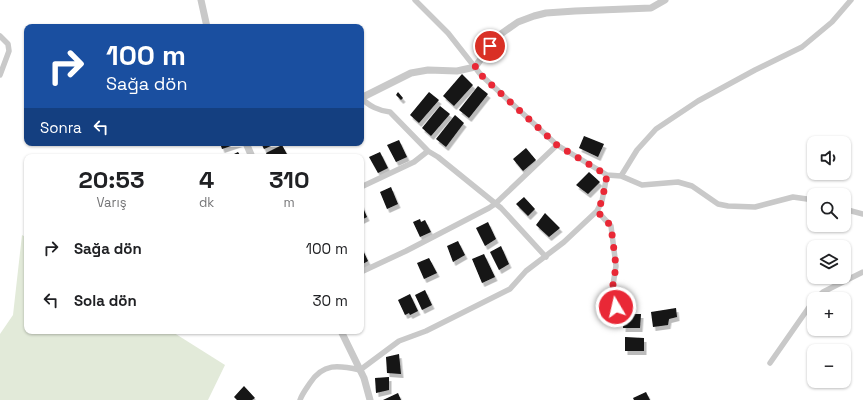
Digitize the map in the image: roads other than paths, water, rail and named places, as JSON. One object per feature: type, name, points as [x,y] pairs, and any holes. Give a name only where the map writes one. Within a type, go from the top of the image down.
[{"type":"street","points":[[201,0],[206,24]]},
{"type":"street","points":[[415,0],[448,33],[475,67],[557,145],[607,175],[621,176],[642,185],[678,182],[692,186],[718,204],[728,206],[755,207],[793,197],[807,199]]},
{"type":"street","points":[[364,97],[411,74],[428,70],[457,71],[475,67],[498,36],[518,22],[534,16],[546,13],[575,11],[651,8],[666,0]]},
{"type":"street","points":[[621,176],[637,150],[656,129],[698,101],[755,70],[802,47],[832,22],[851,0]]},
{"type":"street","points":[[0,36],[8,44],[8,51],[0,75]]},
{"type":"street","points":[[364,101],[377,108],[390,112],[428,151],[438,157],[501,208],[546,257]]},
{"type":"street","points":[[364,271],[489,208],[557,145]]},
{"type":"street","points":[[364,186],[414,162],[428,151]]},
{"type":"street","points":[[360,370],[398,341],[426,330],[510,289],[526,271],[546,257],[597,211],[602,201],[607,175]]},
{"type":"street","points":[[597,211],[611,226],[616,266],[612,291],[616,307],[624,314]]},
{"type":"street","points":[[851,211],[863,214]]},
{"type":"street","points":[[823,292],[863,272]]},
{"type":"street","points":[[770,363],[807,309]]},
{"type":"street","points":[[342,334],[364,378],[370,400]]},
{"type":"street","points":[[300,400],[302,394],[316,374],[330,367],[346,366],[360,370]]}]
